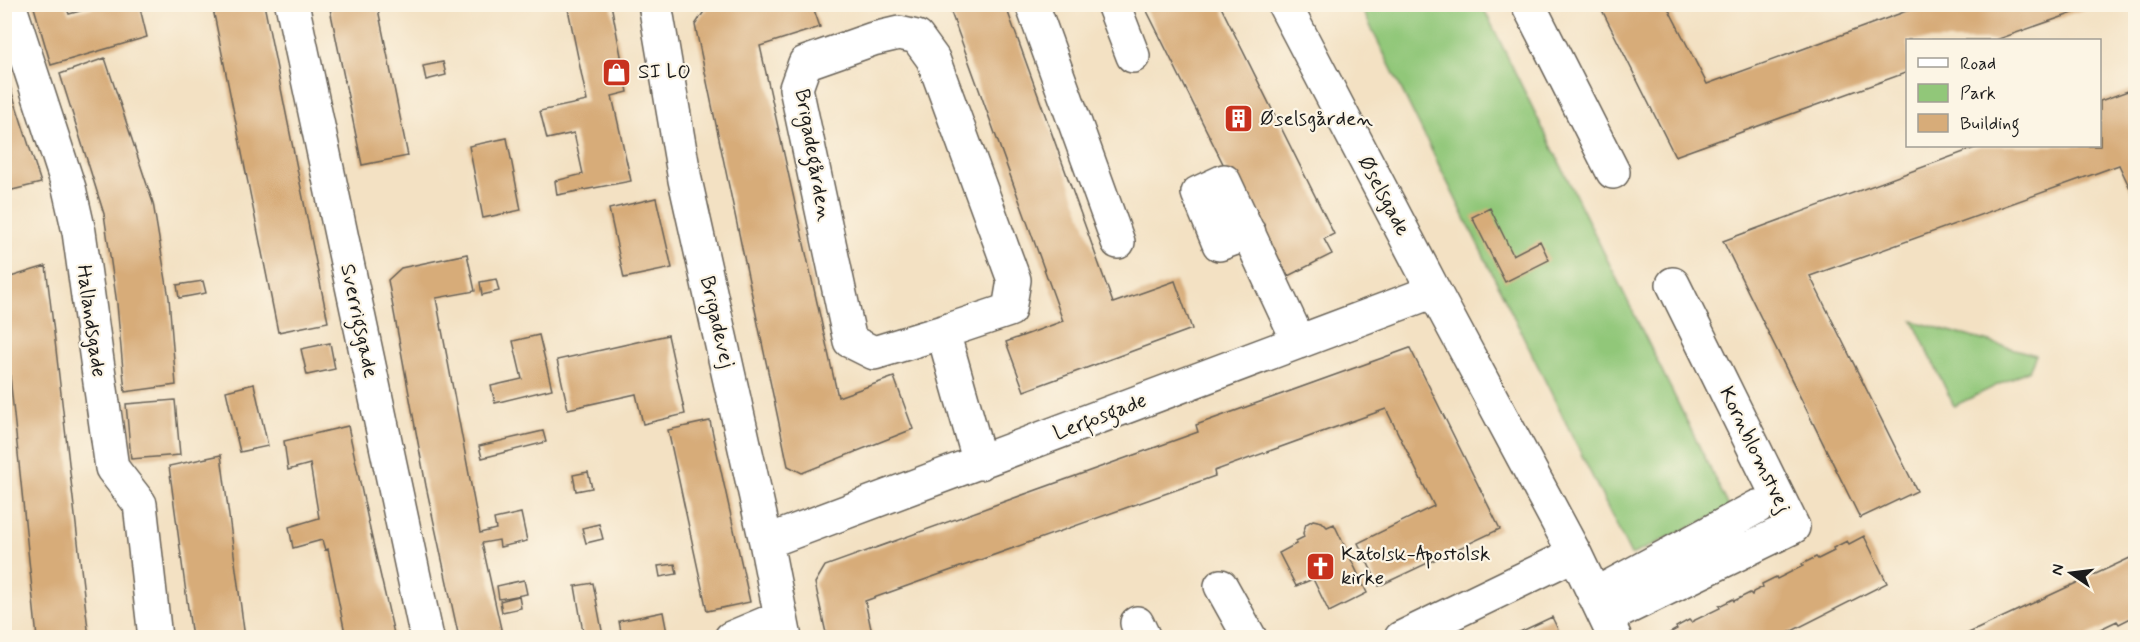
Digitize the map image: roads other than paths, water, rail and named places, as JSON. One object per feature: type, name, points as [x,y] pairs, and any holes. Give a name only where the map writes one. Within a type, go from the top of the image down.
[{"type":"street","name":"Hallandsgade","points":[[9,4],[69,188],[79,232],[112,468],[140,504],[154,638]]},
{"type":"street","name":"Sverrigsgade","points":[[292,4],[427,638]]},
{"type":"street","name":"Brigadevej","points":[[655,4],[685,180],[783,627]]},
{"type":"street","points":[[1032,4],[1118,242]]},
{"type":"street","points":[[1113,4],[1133,57]]},
{"type":"street","name":"Øselsgade","points":[[1284,4],[1434,291]]},
{"type":"street","points":[[1528,4],[1613,172]]},
{"type":"street","name":"Brigadegården","points":[[899,33],[917,37],[933,59],[1014,280],[1010,310],[943,332],[874,353],[850,341],[796,88],[805,63],[873,39],[899,33]]},
{"type":"street","points":[[1249,233],[1299,342]]},
{"type":"street","name":"Kornblomstvej","points":[[1605,617],[1792,527],[1673,284]]},
{"type":"street","name":"Lerfosgade","points":[[766,542],[1434,291]]},
{"type":"street","points":[[1434,291],[1575,555],[1605,617],[1757,507]]},
{"type":"street","points":[[943,332],[980,463]]},
{"type":"street","points":[[1401,638],[1575,555]]},
{"type":"street","points":[[1221,586],[1250,638]]},
{"type":"street","points":[[731,638],[783,627]]},
{"type":"place","name":"SI LO","points":[[617,72]]},
{"type":"place","name":"Øselsgården","points":[[1239,119]]},
{"type":"place","name":"Katolsk-Apostolsk kirke","points":[[1320,566]]}]
